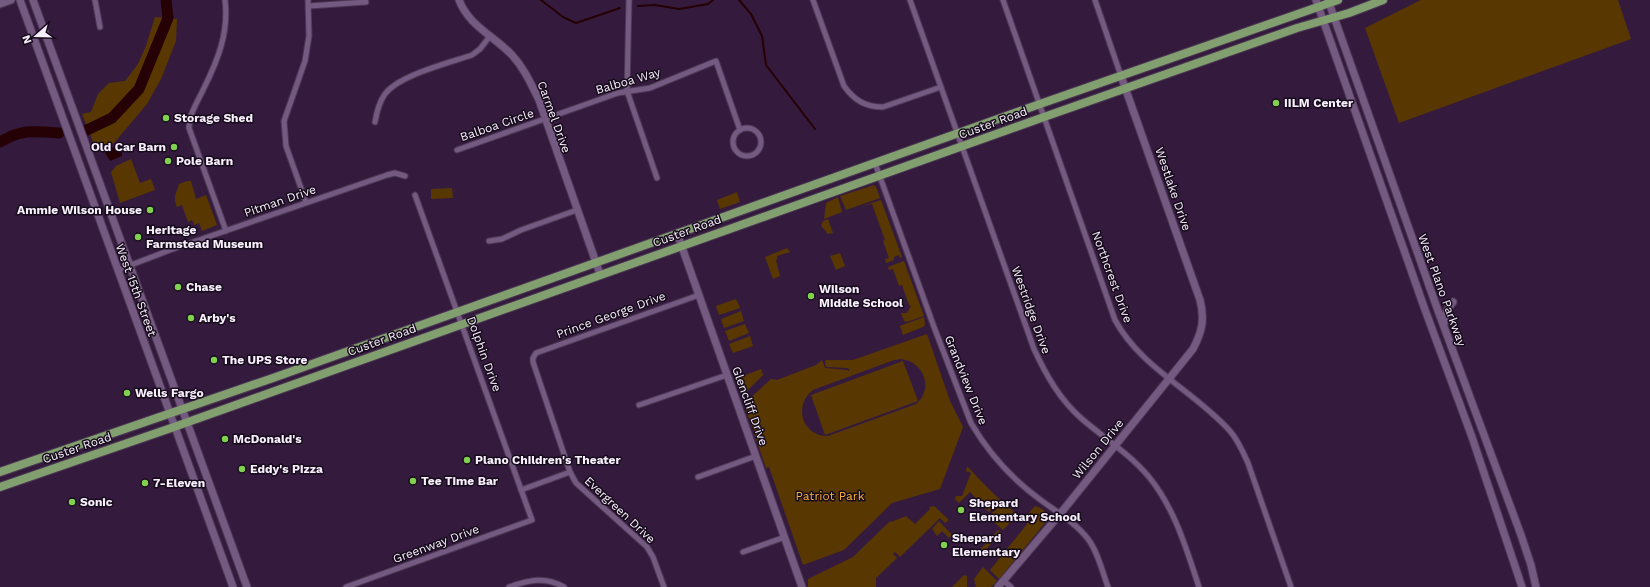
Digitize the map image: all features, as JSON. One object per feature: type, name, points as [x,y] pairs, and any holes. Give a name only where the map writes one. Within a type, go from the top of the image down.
[{"type":"main road","points":[[0,4],[11,0]]},
{"type":"main road","name":"West 15th Street","points":[[20,0],[233,587]]},
{"type":"main road","name":"West 15th Street","points":[[33,0],[247,587]]},
{"type":"main road","name":"Carmel Drive","points":[[459,0],[470,18],[480,29],[512,55],[523,70],[538,100],[600,274]]},
{"type":"main road","name":"Custer Road","points":[[0,472],[273,378],[1121,76],[1318,3],[1338,0]]},
{"type":"main road","name":"Custer Road","points":[[0,487],[186,423],[600,274],[1044,117],[1383,0]]},
{"type":"main road","name":"West Plano Parkway","points":[[1329,2],[1444,328],[1521,535],[1531,565],[1536,587]]},
{"type":"main road","name":"West Plano Parkway","points":[[1318,3],[1424,307],[1471,434],[1522,587]]},
{"type":"main road","name":"Westlake Drive","points":[[1121,76],[1203,311],[1199,338],[1193,349],[1169,379]]},
{"type":"main road","points":[[76,155],[88,151]]},
{"type":"main road","name":"Glencliff Drive","points":[[677,233],[802,587]]},
{"type":"main road","points":[[1444,328],[1444,316],[1447,308],[1453,302]]},
{"type":"main road","points":[[1424,307],[1435,303]]},
{"type":"main road","points":[[368,344],[372,356]]},
{"type":"main road","points":[[273,378],[277,390]]},
{"type":"main road","name":"Wilson Drive","points":[[998,587],[1060,514],[1169,379]]},
{"type":"main road","points":[[1471,434],[1482,430]]},
{"type":"main road","points":[[1474,443],[1485,438]]},
{"type":"main road","points":[[73,446],[77,460]]},
{"type":"street","points":[[95,0],[100,27]]},
{"type":"street","points":[[225,0],[227,14],[222,47],[215,66],[190,116],[189,128],[226,231]]},
{"type":"street","points":[[629,0],[627,91],[657,178]]},
{"type":"street","points":[[813,0],[844,86],[851,96],[857,101],[875,107],[883,107],[941,87]]},
{"type":"street","name":"Westridge Drive","points":[[910,0],[1034,349],[1041,364],[1069,406],[1148,476],[1165,500],[1177,523],[1199,587]]},
{"type":"street","name":"Northcrest Drive","points":[[1003,0],[1115,320],[1134,348],[1231,432],[1241,447],[1291,587]]},
{"type":"street","name":"Westlake Drive","points":[[1095,0],[1121,76]]},
{"type":"street","points":[[306,202],[286,146],[284,121],[305,61],[309,36],[309,3],[366,2]]},
{"type":"street","points":[[375,122],[381,101],[392,86],[403,79],[472,55],[480,49],[490,36]]},
{"type":"street","name":"Balboa Way","points":[[545,119],[618,93],[650,88],[716,61],[740,130]]},
{"type":"street","name":"Balboa Circle","points":[[456,150],[545,119]]},
{"type":"street","points":[[751,129],[759,136],[760,147],[758,152],[753,155],[742,156],[734,149],[733,138],[740,130],[751,129]]},
{"type":"street","name":"Grandview Drive","points":[[875,163],[971,424],[996,459],[1014,478],[1037,498],[1060,514],[1088,539],[1096,552],[1108,587]]},
{"type":"street","name":"Pitman Drive","points":[[118,270],[306,202],[387,175],[395,174],[405,176]]},
{"type":"street","name":"Dolphin Drive","points":[[415,195],[532,520]]},
{"type":"street","points":[[489,241],[502,240],[521,230],[577,210]]},
{"type":"street","name":"Prince George Drive","points":[[533,358],[536,352],[699,295]]},
{"type":"street","name":"Evergreen Drive","points":[[533,358],[533,362],[570,472],[580,489],[647,547],[653,557],[664,587]]},
{"type":"street","points":[[639,405],[727,375]]},
{"type":"street","points":[[698,477],[756,456]]},
{"type":"street","points":[[521,490],[570,472]]},
{"type":"street","name":"Greenway Drive","points":[[346,587],[532,520]]},
{"type":"street","points":[[743,552],[785,537]]},
{"type":"street","points":[[509,587],[535,580],[551,581],[564,587]]},
{"type":"street","points":[[1004,581],[1011,587]]},
{"type":"green space","points":[[1421,0],[1618,0],[1631,39],[1399,123],[1365,28]]},
{"type":"green space","points":[[155,17],[177,19],[176,41],[161,79],[147,104],[114,143],[95,147],[82,114],[91,112],[98,94],[109,83],[125,81],[138,64],[146,46]]},
{"type":"green space","points":[[131,159],[140,183],[151,179],[155,190],[120,203],[111,172],[116,166]]},
{"type":"green space","points":[[191,181],[196,199],[206,195],[217,225],[202,231],[199,223],[194,225],[192,220],[188,222],[182,205],[177,207],[175,197],[179,184]]},
{"type":"green space","points":[[874,185],[880,198],[846,210],[840,196]]},
{"type":"green space","points":[[452,188],[453,198],[431,199],[431,189]]},
{"type":"green space","points":[[737,192],[740,202],[720,209],[717,200]]},
{"type":"green space","points":[[838,197],[842,212],[824,219],[826,203]]},
{"type":"green space","points":[[881,200],[902,257],[900,258],[899,255],[894,257],[894,260],[886,263],[885,259],[889,258],[883,241],[885,240],[872,204],[863,206]]},
{"type":"green space","points":[[828,219],[833,233],[827,234],[821,226],[823,221]]},
{"type":"green space","points":[[787,248],[790,252],[777,256],[776,260],[780,276],[773,279],[765,257]]},
{"type":"green space","points":[[840,253],[845,266],[836,270],[830,256]]},
{"type":"green space","points":[[904,261],[924,316],[907,322],[904,321],[901,313],[907,313],[911,306],[909,305],[902,285],[899,286],[893,269],[889,270],[888,267]]},
{"type":"green space","points":[[736,299],[740,308],[719,315],[716,306]]},
{"type":"green space","points":[[741,311],[744,321],[724,328],[721,319]]},
{"type":"green space","points":[[924,317],[925,325],[923,327],[903,335],[900,326]]},
{"type":"green space","points":[[745,324],[749,333],[729,341],[725,331]]},
{"type":"green space","name":"Patriot Park","points":[[927,334],[950,401],[963,427],[940,489],[892,503],[844,550],[803,565],[769,467],[766,468],[745,407],[745,403],[771,379],[777,380],[816,365],[822,360],[825,368],[850,371],[848,368],[826,367],[825,362],[826,360],[853,360]],"holes":[[[901,359],[909,361],[921,370],[924,377],[924,391],[916,404],[828,436],[819,435],[807,426],[803,419],[803,404],[807,396],[813,390],[894,360]]]},
{"type":"green space","points":[[750,336],[753,346],[733,353],[729,344]]},
{"type":"green space","points":[[903,361],[918,401],[825,435],[811,395]]},
{"type":"green space","points":[[761,369],[763,375],[747,391],[741,391],[735,379]]},
{"type":"green space","points":[[967,466],[1001,501],[989,512],[970,492],[959,503],[955,499],[956,496],[962,496],[971,473],[966,471]]},
{"type":"green space","points":[[1003,502],[1017,515],[1003,530],[988,517]]},
{"type":"green space","points":[[934,506],[949,520],[945,523],[940,518],[900,557],[895,552],[893,554],[897,558],[876,578],[876,587],[808,587],[808,579],[853,557],[890,521],[891,522],[906,516],[915,524],[930,509],[929,507]]},
{"type":"green space","points":[[1035,506],[1044,510],[1049,518],[999,579],[990,570],[1031,519],[1027,515]]},
{"type":"green space","points":[[939,521],[952,535],[949,538],[942,531],[937,536],[932,529]]},
{"type":"green space","points":[[998,530],[1001,533],[979,557],[976,554]]},
{"type":"green space","points":[[983,567],[997,581],[991,587],[976,587],[974,579]]},
{"type":"green space","points":[[964,575],[967,576],[967,587],[952,587]]},
{"type":"shaded area","points":[[115,147],[122,151],[122,156],[110,161],[105,153],[106,150]]},
{"type":"waterway","points":[[87,130],[112,118],[139,89],[168,18],[166,0]]},
{"type":"waterway","points":[[541,0],[563,17],[576,23],[620,8]]},
{"type":"waterway","points":[[638,6],[655,5],[679,9],[708,4],[713,0]]},
{"type":"waterway","points":[[739,0],[751,14],[762,36],[766,65],[815,129]]},
{"type":"waterway","points":[[0,142],[15,135],[28,132],[59,133]]},
{"type":"place","name":"IILM Center","points":[[1276,103]]},
{"type":"place","name":"Storage Shed","points":[[166,118]]},
{"type":"place","name":"Old Car Barn","points":[[174,147]]},
{"type":"place","name":"Pole Barn","points":[[168,161]]},
{"type":"place","name":"Ammie Wilson House","points":[[150,210]]},
{"type":"place","name":"Heritage Farmstead Museum","points":[[138,237]]},
{"type":"place","name":"Chase","points":[[178,287]]},
{"type":"place","name":"Wilson Middle School","points":[[811,296]]},
{"type":"place","name":"Arby's","points":[[191,318]]},
{"type":"place","name":"The UPS Store","points":[[214,360]]},
{"type":"place","name":"Wells Fargo","points":[[127,393]]},
{"type":"place","name":"McDonald's","points":[[225,439]]},
{"type":"place","name":"Plano Children's Theater","points":[[467,460]]},
{"type":"place","name":"Eddy's Pizza","points":[[242,469]]},
{"type":"place","name":"Tee Time Bar","points":[[413,481]]},
{"type":"place","name":"7-Eleven","points":[[145,483]]},
{"type":"place","name":"Sonic","points":[[72,502]]},
{"type":"place","name":"Shepard Elementary School","points":[[961,510]]},
{"type":"place","name":"Shepard Elementary","points":[[944,545]]}]
